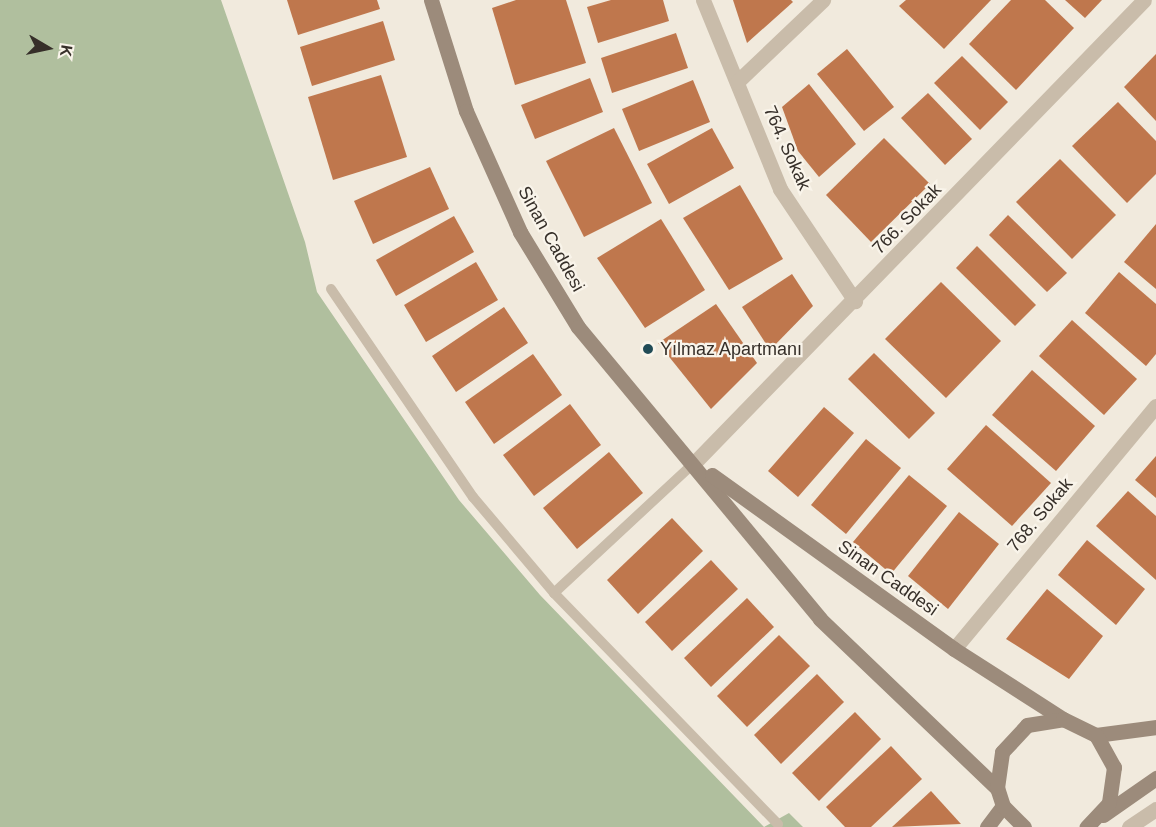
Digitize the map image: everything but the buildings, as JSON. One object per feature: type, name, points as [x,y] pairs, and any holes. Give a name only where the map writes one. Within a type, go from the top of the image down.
[{"type":"main road","name":"Sinan Caddesi","points":[[431,0],[466,111],[520,232],[578,327],[695,462],[820,619],[997,788]]},
{"type":"main road","name":"Sinan Caddesi","points":[[695,462],[954,649],[1063,719],[1096,735]]},
{"type":"main road","points":[[1024,827],[1003,806],[997,788],[997,770],[1012,736],[1036,722],[1063,719]]},
{"type":"main road","points":[[1093,823],[1114,786],[1114,767],[1096,735],[1156,728]]},
{"type":"main road","points":[[1093,823],[1156,778]]},
{"type":"main road","points":[[987,827],[1003,806]]},
{"type":"street","name":"764. Sokak","points":[[704,0],[780,189],[855,301]]},
{"type":"street","points":[[737,82],[823,0]]},
{"type":"street","name":"766. Sokak","points":[[695,462],[855,301],[1144,0]]},
{"type":"street","name":"768. Sokak","points":[[954,649],[1156,406]]},
{"type":"street","points":[[1130,827],[1156,809]]},
{"type":"lane","points":[[331,290],[473,497],[554,593],[778,824]]},
{"type":"lane","points":[[554,593],[695,462]]},
{"type":"green space","points":[[0,0],[221,0],[305,242],[317,292],[459,500],[540,595],[764,827],[0,827]]},
{"type":"green space","points":[[789,813],[803,827],[764,827]]},
{"type":"place","name":"Yılmaz Apartmanı","points":[[648,349]]}]
